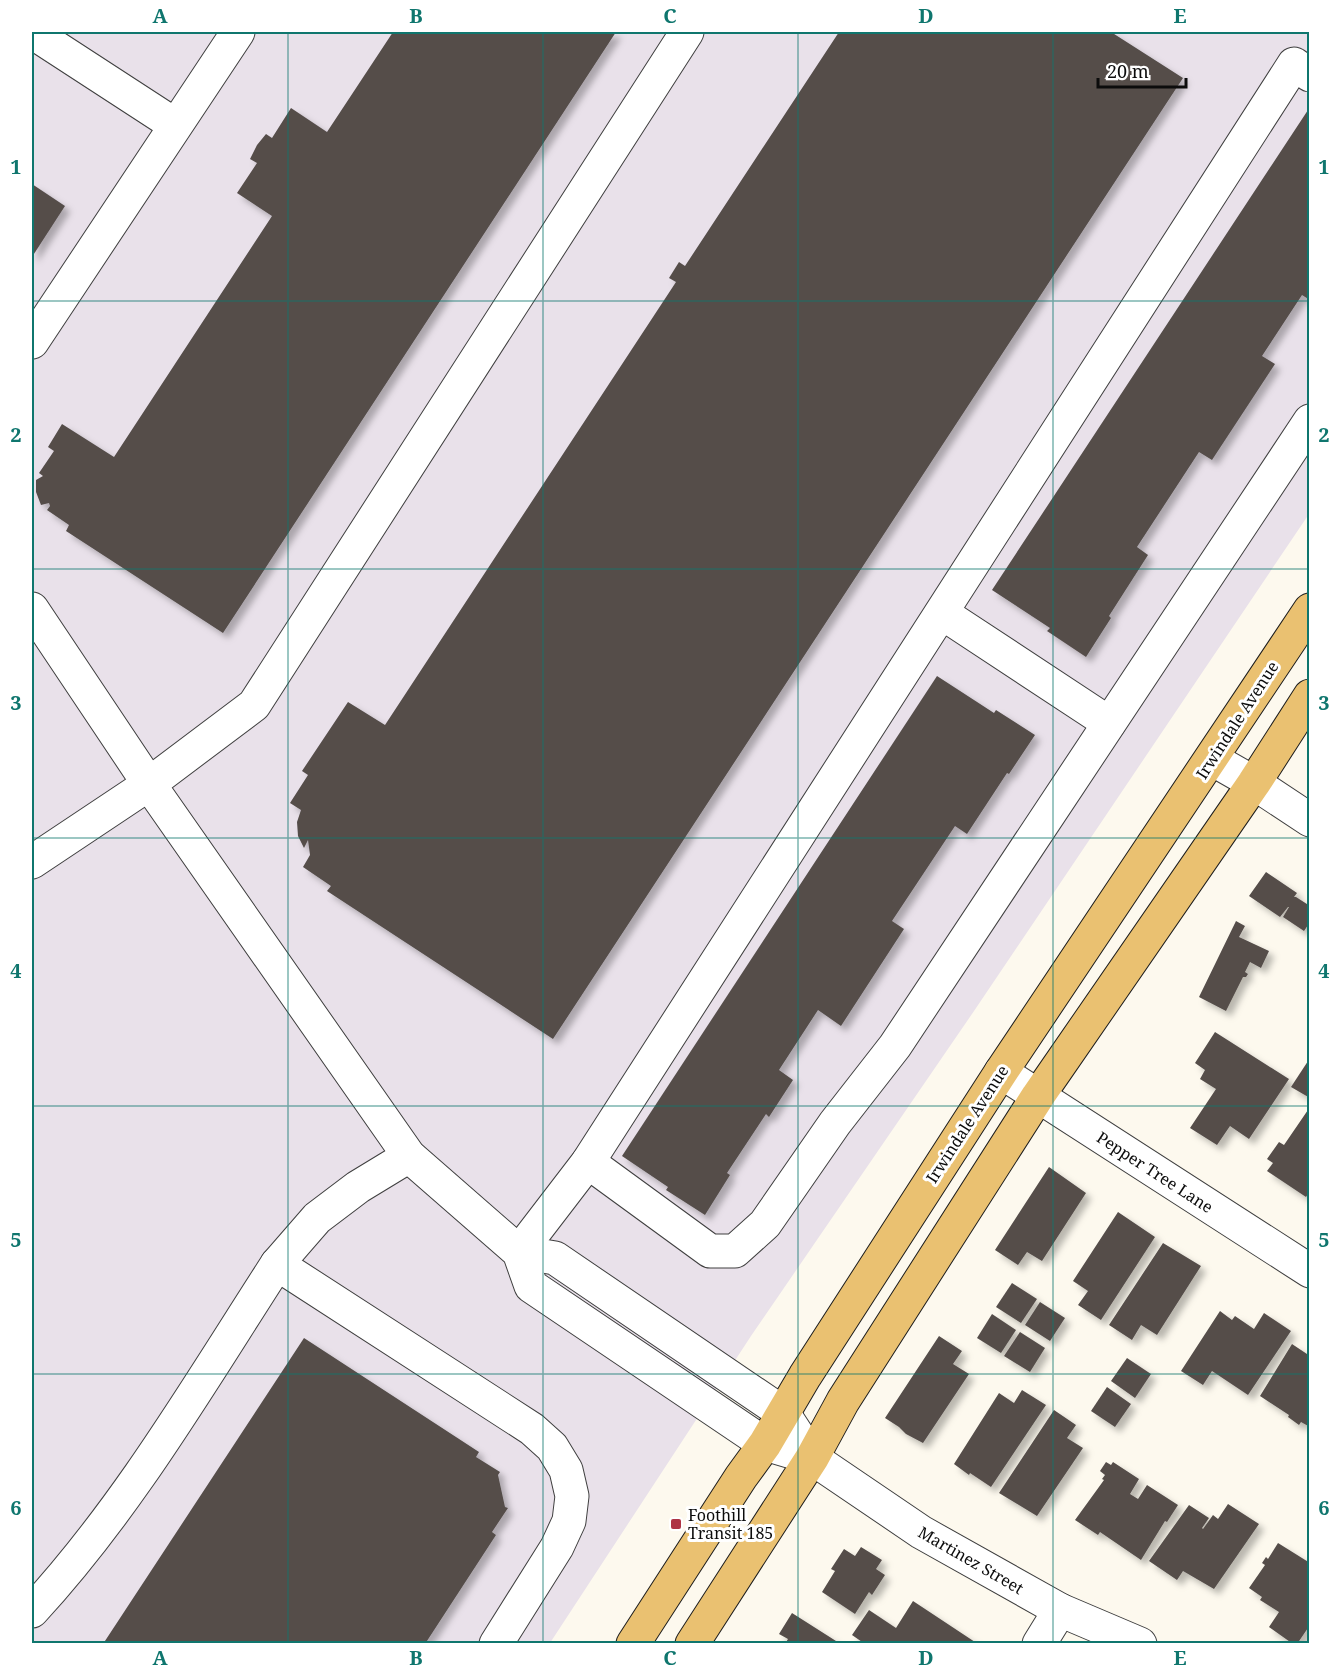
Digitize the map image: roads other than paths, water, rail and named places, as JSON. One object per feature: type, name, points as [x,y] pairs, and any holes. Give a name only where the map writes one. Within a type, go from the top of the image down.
[{"type":"main road","name":"Irwindale Avenue","points":[[633,1644],[765,1443],[1001,1072],[1310,610]]},
{"type":"main road","points":[[692,1644],[812,1458],[843,1401],[1038,1096],[1254,783],[1310,696]]},
{"type":"street","points":[[32,32],[175,126]]},
{"type":"street","points":[[32,862],[149,784],[254,705],[687,32]]},
{"type":"street","points":[[32,342],[234,33]]},
{"type":"street","points":[[519,1252],[588,1162],[1294,64],[1310,75]]},
{"type":"street","points":[[588,1162],[710,1251],[735,1251],[765,1224],[835,1123],[895,1046],[1310,421]]},
{"type":"street","points":[[32,609],[149,784],[409,1156],[519,1252],[531,1286],[765,1443],[812,1458]]},
{"type":"street","points":[[942,613],[1109,723]]},
{"type":"street","points":[[1212,759],[1254,783],[1310,820]]},
{"type":"street","name":"Pepper Tree Lane","points":[[1001,1072],[1310,1271]]},
{"type":"street","points":[[32,1611],[61,1579],[133,1487],[277,1264],[317,1218],[358,1187],[409,1156]]},
{"type":"street","points":[[519,1252],[555,1258],[783,1413],[812,1458]]},
{"type":"street","points":[[277,1264],[532,1430],[552,1447],[566,1470],[572,1496],[569,1521],[557,1547],[496,1644]]},
{"type":"street","name":"Martinez Street","points":[[812,1458],[921,1532],[1060,1610],[1140,1644]]},
{"type":"street","points":[[1039,1644],[1060,1610]]},
{"type":"place","name":"Foothill Transit 185","points":[[676,1524]]}]
